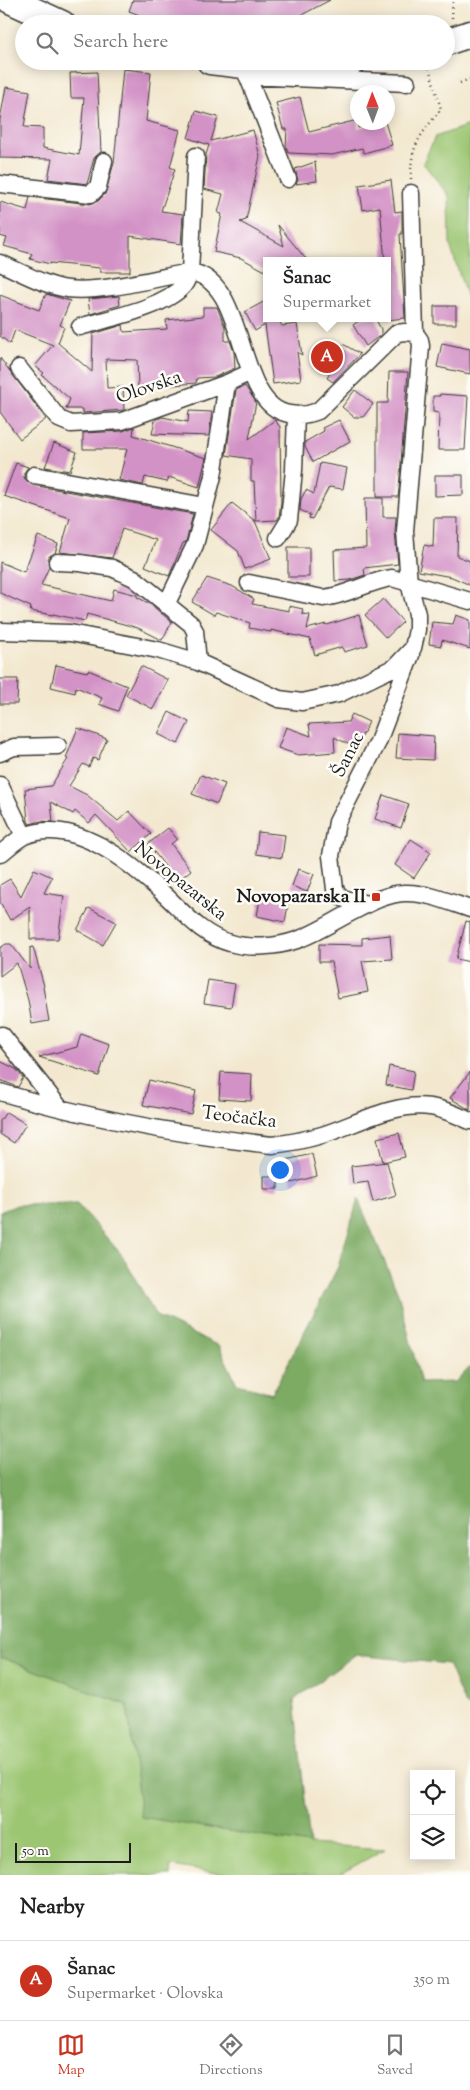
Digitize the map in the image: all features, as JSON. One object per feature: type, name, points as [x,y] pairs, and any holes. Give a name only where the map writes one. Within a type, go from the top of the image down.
[{"type":"main road","points":[[10,0],[42,15]]},
{"type":"main road","points":[[242,70],[257,70]]},
{"type":"street","points":[[288,179],[246,71],[408,82]]},
{"type":"street","points":[[80,327],[156,304],[174,294],[185,284],[190,272],[196,156]]},
{"type":"street","points":[[0,184],[91,194],[98,187],[104,161]]},
{"type":"street","points":[[0,263],[43,282],[68,289],[94,289],[190,272],[198,273],[210,279],[222,295],[251,372],[270,407],[296,416],[309,415],[318,411],[397,333],[415,333],[411,193]]},
{"type":"street","name":"Šanac","points":[[368,904],[345,899],[339,895],[335,889],[331,856],[337,822],[378,742],[414,648],[417,630],[417,614],[409,583],[404,531],[421,346],[420,340],[415,333]]},
{"type":"street","name":"Olovska","points":[[19,368],[59,419],[71,424],[122,421],[227,383],[251,372]]},
{"type":"street","points":[[166,605],[195,545],[213,476],[227,383]]},
{"type":"street","points":[[278,538],[289,520],[296,446],[296,416]]},
{"type":"street","points":[[34,475],[205,506]]},
{"type":"street","points":[[57,562],[80,562],[112,568],[134,578],[191,624],[195,631],[198,662]]},
{"type":"street","points":[[250,584],[323,598],[335,597],[380,580],[392,578],[470,601]]},
{"type":"street","points":[[0,631],[70,633],[158,650],[198,662],[279,699],[302,702],[339,694],[366,682],[395,667],[414,648]]},
{"type":"street","points":[[0,753],[14,747],[58,746]]},
{"type":"street","points":[[0,785],[24,836]]},
{"type":"street","name":"Novopazarska","points":[[0,854],[24,836],[60,830],[79,835],[134,868],[166,896],[188,920],[228,943],[247,947],[297,940],[387,896],[405,893],[427,895],[470,909]]},
{"type":"street","points":[[2,1035],[60,1108]]},
{"type":"street","name":"Teočačka","points":[[0,1092],[60,1108],[143,1125],[272,1145],[295,1142],[322,1135],[402,1108],[430,1107],[446,1111],[470,1121]]},
{"type":"path","points":[[453,0],[454,15]]},
{"type":"path","points":[[411,193],[410,160],[416,142],[440,109],[429,70]]},
{"type":"path","points":[[460,83],[470,79]]},
{"type":"green space","points":[[469,125],[470,307],[450,245],[449,196],[423,163],[435,137]]},
{"type":"green space","points":[[358,1199],[398,1293],[421,1383],[455,1382],[470,1366],[470,1708],[465,1705],[448,1664],[355,1655],[294,1700],[310,1844],[141,1817],[127,1705],[0,1657],[0,1212],[17,1205],[77,1204],[122,1255],[156,1316],[219,1346],[237,1384],[272,1394],[338,1267]]},
{"type":"green space","points":[[0,1657],[127,1705],[142,1817],[310,1844],[385,1849],[338,1875],[229,1875],[171,1866],[170,1875],[0,1875]]},
{"type":"building","points":[[133,0],[330,0],[302,15],[139,15],[129,11]]},
{"type":"building","points":[[123,70],[151,72],[146,121],[180,130],[170,167],[175,169],[161,211],[183,214],[181,244],[130,236],[130,272],[100,272],[100,268],[50,264],[30,259],[32,254],[4,246],[7,238],[0,236],[0,202],[27,210],[30,197],[90,204],[98,201],[105,194],[114,163]]},
{"type":"building","points":[[97,72],[101,152],[94,158],[87,184],[48,179],[52,159],[0,158],[0,120],[6,87],[30,91],[24,127],[43,128],[43,148],[79,155],[84,98],[71,98],[70,73]]},
{"type":"building","points":[[300,97],[309,132],[350,122],[350,130],[387,130],[392,145],[364,153],[362,148],[332,155],[289,153],[286,147],[287,129],[283,129],[276,103]]},
{"type":"building","points":[[196,111],[218,117],[211,141],[253,130],[260,156],[246,220],[240,222],[284,246],[278,225],[304,257],[263,257],[263,270],[241,258],[214,252],[222,214],[218,213],[223,194],[204,189],[206,155],[209,145],[188,138]]},
{"type":"building","points":[[315,162],[317,181],[296,184],[298,180],[295,169]]},
{"type":"building","points":[[391,180],[395,212],[402,211],[402,234],[400,234],[405,318],[391,320],[391,257],[385,257],[380,207],[363,210],[359,185]]},
{"type":"building","points":[[46,294],[70,301],[60,325],[64,327],[58,343],[92,372],[93,334],[123,325],[124,332],[167,329],[166,320],[203,316],[203,307],[217,307],[225,327],[225,341],[230,341],[234,352],[235,368],[215,377],[197,378],[196,383],[138,388],[137,360],[106,359],[107,388],[123,387],[124,410],[83,413],[83,409],[66,409],[70,399],[42,375],[44,373],[35,366],[53,345],[15,330],[10,344],[0,336],[0,295],[39,310]]},
{"type":"building","points":[[119,296],[120,305],[90,314],[88,299]]},
{"type":"building","points":[[263,302],[263,322],[280,322],[282,326],[297,324],[302,355],[297,352],[301,380],[273,384],[265,325],[255,331],[245,312]]},
{"type":"building","points":[[434,306],[456,306],[456,324],[434,324]]},
{"type":"building","points":[[357,322],[377,322],[381,329],[381,335],[366,346],[353,325]]},
{"type":"building","points":[[442,343],[470,349],[470,374],[437,367]]},
{"type":"building","points":[[343,344],[360,354],[333,382],[327,378],[330,373],[326,371]]},
{"type":"building","points":[[0,358],[46,419],[20,439],[0,412]]},
{"type":"building","points":[[389,372],[408,372],[399,489],[398,497],[377,497],[377,403],[388,403]]},
{"type":"building","points":[[245,386],[256,402],[249,439],[275,420],[280,427],[281,502],[277,520],[256,521],[254,481],[251,481],[251,459],[226,455],[236,390]]},
{"type":"building","points":[[355,390],[373,404],[363,417],[354,417],[342,407]]},
{"type":"building","points":[[440,394],[468,396],[465,450],[438,450],[439,413],[433,412],[433,396],[440,396]]},
{"type":"building","points":[[189,411],[212,412],[209,436],[152,434],[155,420],[162,417],[188,422]]},
{"type":"building","points":[[339,420],[350,441],[313,462],[305,447],[305,442],[324,431],[322,428]]},
{"type":"building","points":[[134,427],[133,435],[206,458],[199,487],[169,477],[167,482],[145,477],[143,485],[119,480],[127,449],[83,449],[83,433],[123,431]]},
{"type":"building","points":[[54,443],[77,452],[70,471],[45,467]]},
{"type":"building","points":[[16,463],[28,467],[24,473],[24,478],[32,485],[193,514],[186,542],[183,543],[169,576],[145,566],[156,540],[122,529],[112,558],[60,552],[70,518],[4,496]]},
{"type":"building","points":[[320,463],[347,468],[343,489],[329,487],[312,519],[309,518],[310,515],[300,510],[301,499],[306,490],[314,494]]},
{"type":"building","points":[[435,475],[463,475],[463,495],[435,496]]},
{"type":"building","points":[[365,498],[383,498],[383,517],[396,517],[395,532],[398,564],[364,568],[365,575],[350,580],[335,581],[334,550],[366,548]]},
{"type":"building","points":[[232,503],[255,521],[271,559],[245,569],[238,551],[211,530]]},
{"type":"building","points":[[434,518],[458,518],[457,556],[470,561],[470,585],[452,577],[419,571],[424,545],[433,547]]},
{"type":"building","points":[[38,536],[58,544],[55,553],[48,557],[49,567],[41,585],[111,601],[114,589],[137,595],[137,597],[150,604],[172,622],[162,640],[138,628],[87,614],[85,621],[30,611],[31,607],[0,593],[0,562],[24,572]]},
{"type":"building","points":[[288,547],[309,547],[309,577],[288,577]]},
{"type":"building","points":[[207,578],[232,586],[254,599],[252,604],[289,611],[289,606],[303,609],[302,614],[310,615],[307,629],[359,615],[368,645],[344,652],[342,647],[315,655],[310,639],[271,630],[271,632],[249,628],[250,623],[216,612],[214,615],[192,602]]},
{"type":"building","points":[[383,599],[403,622],[386,638],[365,615]]},
{"type":"building","points":[[456,615],[470,620],[470,649],[442,640],[441,646],[429,644],[432,622],[453,624]]},
{"type":"building","points":[[56,665],[87,672],[88,670],[127,686],[118,711],[99,704],[102,698],[76,687],[75,693],[51,687]]},
{"type":"building","points":[[141,666],[168,680],[153,709],[126,695]]},
{"type":"building","points":[[0,679],[18,679],[17,704],[0,704]]},
{"type":"building","points":[[169,712],[189,722],[178,744],[158,734]]},
{"type":"building","points":[[352,714],[369,722],[356,748],[334,737],[335,752],[298,755],[278,748],[286,727],[311,736],[309,724],[348,722]]},
{"type":"building","points":[[78,728],[107,739],[98,760],[93,758],[89,767],[83,764],[69,786],[87,795],[118,821],[129,811],[151,834],[131,852],[96,815],[89,823],[75,811],[73,814],[51,802],[53,822],[41,821],[30,824],[28,821],[25,789],[51,786],[68,759],[66,758]]},
{"type":"building","points":[[398,733],[434,736],[433,760],[396,758]]},
{"type":"building","points":[[201,775],[225,784],[217,804],[192,794]]},
{"type":"building","points":[[383,795],[409,804],[401,828],[375,819]]},
{"type":"building","points":[[168,828],[177,839],[171,844],[191,870],[174,884],[164,872],[168,870],[148,844]]},
{"type":"building","points":[[258,832],[285,835],[282,858],[256,854]]},
{"type":"building","points":[[411,839],[431,852],[414,878],[395,865]]},
{"type":"building","points":[[34,869],[52,877],[44,893],[64,896],[58,939],[30,939],[30,907],[10,920],[0,902],[0,885],[10,879],[21,896]]},
{"type":"building","points":[[298,869],[314,874],[307,892],[292,886]]},
{"type":"building","points":[[261,894],[289,899],[285,922],[257,916]]},
{"type":"building","points":[[89,908],[116,922],[103,945],[77,930]]},
{"type":"building","points":[[466,921],[470,922],[470,962],[456,959]]},
{"type":"building","points":[[390,935],[392,959],[362,961],[368,992],[338,998],[331,962],[319,962],[319,944],[362,945],[362,938]]},
{"type":"building","points":[[6,944],[11,944],[30,969],[30,948],[33,947],[44,986],[49,1021],[32,1024],[28,1000],[17,963],[0,976],[0,948]]},
{"type":"building","points":[[208,980],[235,984],[231,1007],[204,1003]]},
{"type":"building","points":[[81,1034],[109,1044],[99,1076],[39,1057],[77,1047]]},
{"type":"building","points":[[0,1061],[16,1069],[23,1078],[18,1087],[0,1080]]},
{"type":"building","points":[[389,1066],[414,1071],[411,1090],[386,1085]]},
{"type":"building","points":[[221,1072],[252,1074],[251,1101],[219,1099]]},
{"type":"building","points":[[470,1072],[470,1110],[450,1098]]},
{"type":"building","points":[[149,1080],[196,1091],[191,1114],[143,1105]]},
{"type":"building","points":[[6,1112],[26,1124],[14,1143],[0,1134],[0,1121]]},
{"type":"building","points":[[399,1133],[405,1157],[383,1162],[377,1138]]},
{"type":"building","points":[[312,1154],[317,1176],[292,1183],[286,1160]]},
{"type":"building","points":[[387,1162],[396,1195],[373,1202],[368,1182],[353,1184],[351,1166]]},
{"type":"building","points":[[264,1176],[278,1176],[278,1189],[264,1189]]},
{"type":"place","name":"Šanac","points":[[327,357]]},
{"type":"place","name":"Novopazarska II","points":[[376,897]]}]
